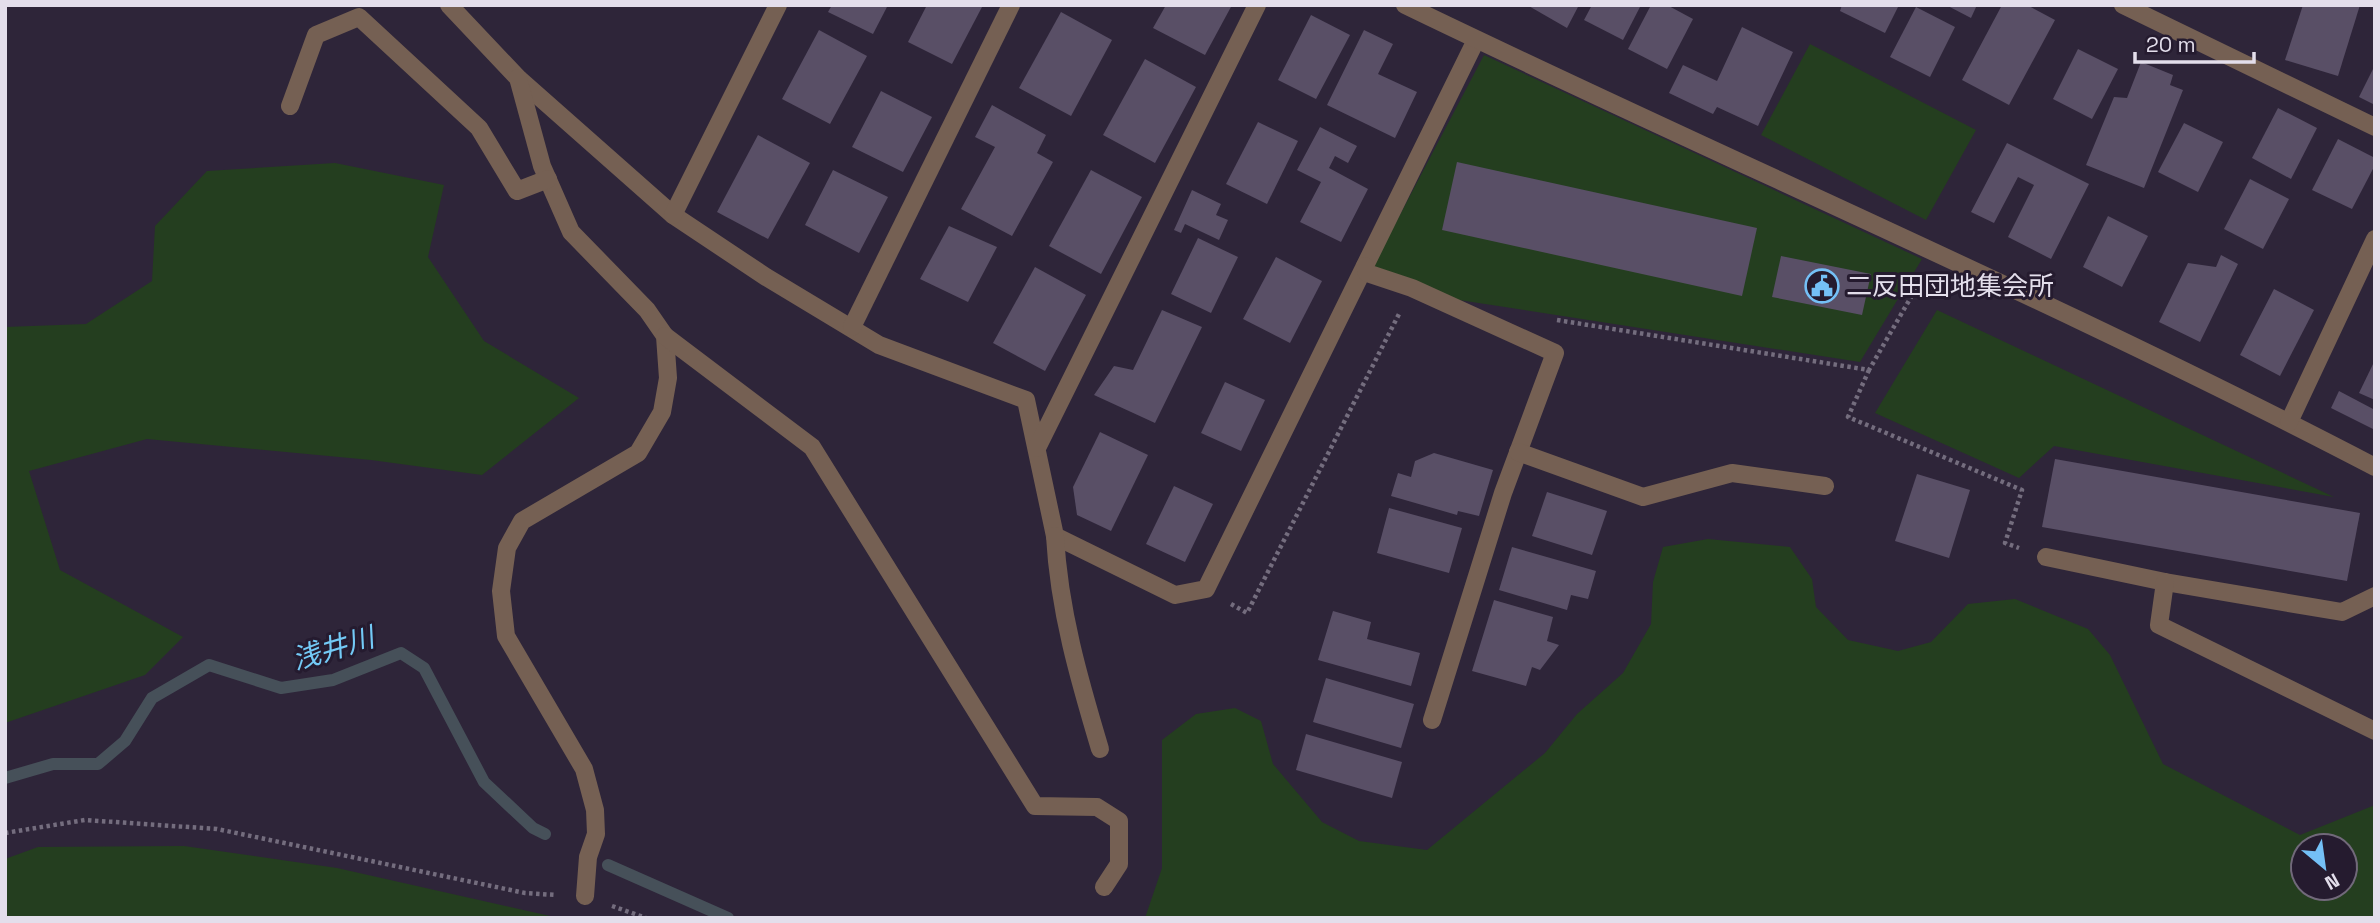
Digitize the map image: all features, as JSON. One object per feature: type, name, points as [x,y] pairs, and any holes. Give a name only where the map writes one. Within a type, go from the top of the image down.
[{"type":"street","points":[[449,5],[518,78],[673,215],[766,277],[879,345],[1026,400],[1055,536],[1057,572],[1072,654],[1100,749]]},
{"type":"street","points":[[673,215],[778,5]]},
{"type":"street","points":[[852,327],[1011,5]]},
{"type":"street","points":[[1037,448],[1257,5]]},
{"type":"street","points":[[1405,5],[1937,253],[2289,422],[2375,467]]},
{"type":"street","points":[[2123,5],[2375,127]]},
{"type":"street","points":[[290,106],[316,35],[359,17],[479,128],[517,191],[548,179]]},
{"type":"street","points":[[1055,536],[1175,595],[1206,589],[1476,40]]},
{"type":"street","points":[[518,78],[548,179],[571,232],[647,310],[665,336],[812,447],[1035,806],[1097,807],[1119,821],[1119,864],[1104,887]]},
{"type":"street","points":[[2289,422],[2375,239]]},
{"type":"street","points":[[1365,266],[1367,273],[1412,288],[1555,353],[1482,556],[1432,720]]},
{"type":"street","points":[[585,896],[587,857],[596,834],[595,810],[583,769],[506,636],[501,591],[507,548],[522,521],[638,453],[662,412],[668,378],[665,336]]},
{"type":"street","points":[[1518,452],[1643,497],[1732,473],[1825,486]]},
{"type":"street","points":[[2046,557],[2165,582],[2342,612],[2375,596]]},
{"type":"street","points":[[2165,582],[2159,625],[2375,731]]},
{"type":"path","points":[[1937,253],[1869,370],[1849,418],[2022,490],[2005,543],[2046,557]]},
{"type":"path","points":[[1206,589],[1247,613],[1412,288]]},
{"type":"path","points":[[1555,319],[1869,370]]},
{"type":"path","points":[[5,833],[85,820],[217,829],[525,893],[585,896],[646,918]]},
{"type":"green space","points":[[1810,44],[1976,130],[1926,220],[1761,135]]},
{"type":"green space","points":[[1484,55],[1922,259],[1860,362],[1459,300],[1372,268]]},
{"type":"green space","points":[[335,163],[444,185],[428,257],[484,341],[579,398],[482,475],[371,460],[147,439],[29,471],[60,570],[183,637],[145,675],[5,723],[5,327],[86,324],[152,281],[155,226],[207,171]]},
{"type":"green space","points":[[1937,310],[2334,497],[2054,446],[2019,478],[1875,413]]},
{"type":"green space","points":[[1708,539],[1790,547],[1812,579],[1816,607],[1848,640],[1898,651],[1931,642],[1968,604],[2015,599],[2088,629],[2110,655],[2163,764],[2294,832],[2289,832],[2289,902],[2359,902],[2359,832],[2308,832],[2375,805],[2375,918],[1145,918],[1162,868],[1162,740],[1196,714],[1235,708],[1261,721],[1273,764],[1322,822],[1359,841],[1427,850],[1545,753],[1577,714],[1623,673],[1651,624],[1653,582],[1663,547]]},
{"type":"green space","points":[[184,846],[337,868],[559,918],[5,918],[5,859],[38,847]]},
{"type":"building","points":[[832,5],[888,5],[873,34],[828,12]]},
{"type":"building","points":[[927,5],[982,7],[952,64],[908,42]]},
{"type":"building","points":[[1166,5],[1232,5],[1205,55],[1153,28]]},
{"type":"building","points":[[1527,5],[1579,5],[1567,28]]},
{"type":"building","points":[[1592,5],[1641,5],[1623,40],[1584,20]]},
{"type":"building","points":[[1651,5],[1667,5],[1693,19],[1667,69],[1628,49]]},
{"type":"building","points":[[1842,5],[1899,5],[1885,33],[1840,11]]},
{"type":"building","points":[[1946,5],[1977,5],[1971,18]]},
{"type":"building","points":[[2002,5],[2027,5],[2055,20],[2009,105],[1962,80]]},
{"type":"building","points":[[2303,5],[2360,5],[2338,76],[2285,60]]},
{"type":"building","points":[[1916,7],[1955,27],[1930,77],[1890,57]]},
{"type":"building","points":[[1061,12],[1112,40],[1071,116],[1019,88]]},
{"type":"building","points":[[1311,15],[1350,35],[1316,99],[1278,80]]},
{"type":"building","points":[[1742,27],[1793,52],[1758,126],[1717,107],[1713,114],[1669,93],[1683,65],[1717,81]]},
{"type":"building","points":[[819,30],[867,56],[830,124],[782,99]]},
{"type":"building","points":[[1364,30],[1393,44],[1378,74],[1417,92],[1395,138],[1327,105]]},
{"type":"building","points":[[2078,49],[2118,69],[2092,119],[2053,99]]},
{"type":"building","points":[[1145,59],[1196,87],[1155,163],[1103,135]]},
{"type":"building","points":[[2141,62],[2173,75],[2170,85],[2183,90],[2144,188],[2086,165],[2114,97],[2127,98]]},
{"type":"building","points":[[2375,65],[2375,105],[2359,97]]},
{"type":"building","points":[[881,91],[932,117],[903,172],[852,147]]},
{"type":"building","points":[[992,105],[1046,135],[1037,153],[1053,162],[1012,236],[961,209],[995,147],[975,137]]},
{"type":"building","points":[[2278,108],[2317,128],[2291,179],[2252,158]]},
{"type":"building","points":[[1258,122],[1298,141],[1267,204],[1226,184]]},
{"type":"building","points":[[2184,123],[2223,142],[2198,192],[2158,172]]},
{"type":"building","points":[[1320,127],[1357,146],[1348,163],[1335,156],[1329,168],[1368,189],[1341,242],[1300,222],[1321,182],[1297,170]]},
{"type":"building","points":[[758,135],[810,163],[768,239],[717,212]]},
{"type":"building","points":[[2338,139],[2375,158],[2375,165],[2352,209],[2312,190]]},
{"type":"building","points":[[2007,143],[2089,184],[2051,259],[2008,237],[2034,185],[2018,177],[1994,223],[1971,212]]},
{"type":"building","points":[[1457,162],[1757,228],[1742,296],[1442,230]]},
{"type":"building","points":[[833,170],[888,197],[859,253],[805,225]]},
{"type":"building","points":[[1091,170],[1142,197],[1101,274],[1049,246]]},
{"type":"building","points":[[2250,179],[2289,199],[2263,249],[2224,229]]},
{"type":"building","points":[[1192,190],[1221,204],[1216,215],[1228,220],[1219,240],[1185,224],[1181,233],[1174,230]]},
{"type":"building","points":[[2108,216],[2148,236],[2122,287],[2083,267]]},
{"type":"building","points":[[949,226],[997,247],[968,302],[920,279]]},
{"type":"building","points":[[1198,238],[1238,257],[1211,313],[1171,294]]},
{"type":"building","points":[[2221,255],[2238,264],[2200,342],[2159,322],[2188,263],[2216,267]]},
{"type":"building","name":"二反田団地集会所","points":[[1781,256],[1871,274],[1862,315],[1772,297]]},
{"type":"building","points":[[1276,257],[1322,281],[1290,343],[1243,319]]},
{"type":"building","points":[[1035,267],[1086,295],[1045,371],[993,343]]},
{"type":"building","points":[[2274,289],[2314,310],[2280,376],[2240,355]]},
{"type":"building","points":[[1162,310],[1202,327],[1155,423],[1094,395],[1114,366],[1133,370]]},
{"type":"building","points":[[2375,360],[2375,400],[2359,393]]},
{"type":"building","points":[[1225,382],[1265,400],[1241,451],[1201,433]]},
{"type":"building","points":[[2339,391],[2375,410],[2373,429],[2331,408]]},
{"type":"building","points":[[1100,432],[1148,455],[1111,531],[1077,515],[1073,487]]},
{"type":"building","points":[[1434,453],[1493,470],[1479,516],[1458,511],[1457,515],[1391,496],[1398,473],[1411,477],[1415,461]]},
{"type":"building","points":[[2055,459],[2360,513],[2347,581],[2042,527]]},
{"type":"building","points":[[1917,474],[1970,490],[1949,558],[1895,541]]},
{"type":"building","points":[[1174,486],[1213,504],[1185,562],[1146,544]]},
{"type":"building","points":[[1547,492],[1607,511],[1592,555],[1532,536]]},
{"type":"building","points":[[1389,508],[1462,528],[1449,573],[1377,553]]},
{"type":"building","points":[[1512,547],[1596,571],[1588,599],[1571,595],[1567,610],[1499,590]]},
{"type":"building","points":[[1494,600],[1553,617],[1547,641],[1559,645],[1540,670],[1532,667],[1526,686],[1472,671]]},
{"type":"building","points":[[1333,611],[1371,622],[1367,639],[1420,653],[1411,686],[1318,660]]},
{"type":"building","points":[[1326,678],[1414,704],[1401,748],[1313,722]]},
{"type":"building","points":[[1306,734],[1402,762],[1392,798],[1296,770]]},
{"type":"waterway","name":"浅井川","points":[[5,778],[53,764],[98,764],[125,741],[152,698],[209,665],[281,688],[333,680],[401,653],[424,668],[484,782],[533,828],[545,834]]},
{"type":"waterway","name":"浅井川","points":[[608,865],[728,918]]},
{"type":"place","name":"二反田団地集会所","points":[[1822,286]]}]
